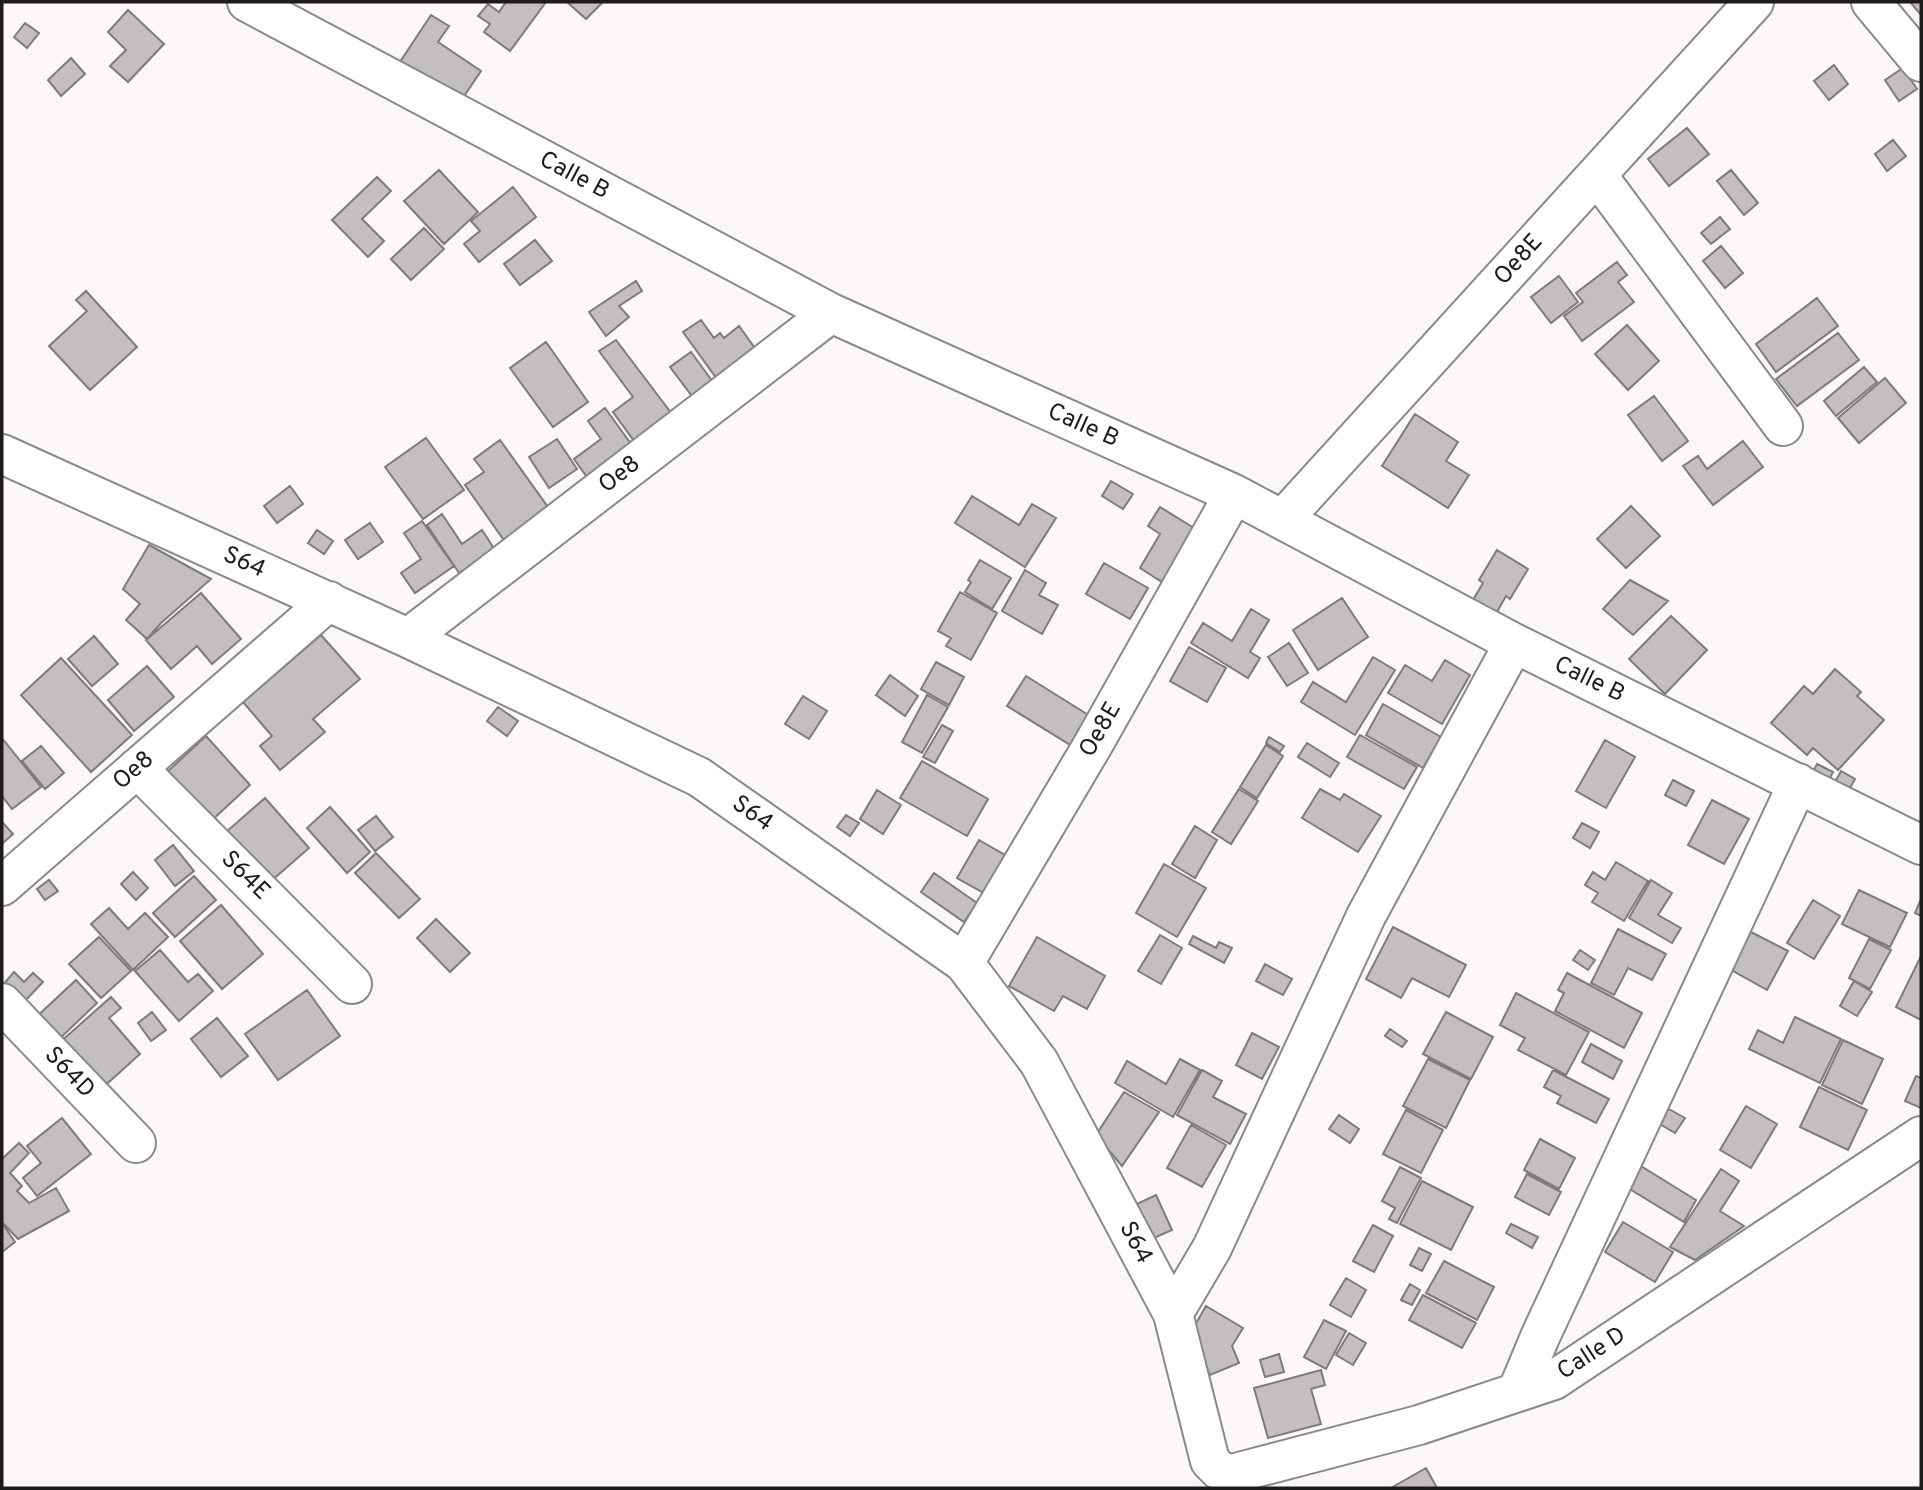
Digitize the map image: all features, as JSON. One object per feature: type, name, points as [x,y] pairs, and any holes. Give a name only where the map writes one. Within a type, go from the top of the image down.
[{"type":"street","name":"Calle B","points":[[247,2],[831,313],[1284,518],[1514,643],[1921,845]]},
{"type":"street","name":"Oe8E","points":[[1284,518],[1754,2]]},
{"type":"street","points":[[1871,2],[1921,61]]},
{"type":"street","points":[[1597,175],[1783,426]]},
{"type":"street","name":"Oe8","points":[[408,638],[831,313]]},
{"type":"street","name":"S64","points":[[2,454],[329,601],[699,777],[964,963],[1039,1062],[1173,1314],[1210,1461],[1219,1471]]},
{"type":"street","name":"Oe8E","points":[[964,963],[1094,743],[1234,494]]},
{"type":"street","name":"Oe8","points":[[2,886],[329,601]]},
{"type":"street","points":[[1173,1314],[1212,1248],[1366,916],[1514,643]]},
{"type":"street","name":"S64E","points":[[137,768],[352,984]]},
{"type":"street","points":[[1517,1392],[1540,1337],[1798,783]]},
{"type":"street","name":"S64D","points":[[2,1003],[136,1143]]},
{"type":"street","name":"Calle D","points":[[1219,1471],[1228,1475],[1239,1474],[1419,1425],[1554,1380],[1921,1136]]},
{"type":"building","points":[[506,2],[546,2],[510,51],[484,32],[490,24],[478,16],[488,4],[499,12]]},
{"type":"building","points":[[567,2],[603,2],[586,19]]},
{"type":"building","points":[[1910,2],[1921,2],[1921,15]]},
{"type":"building","points":[[128,10],[164,44],[128,82],[110,66],[126,50],[108,32]]},
{"type":"building","points":[[431,15],[449,26],[438,42],[481,71],[458,105],[398,65]]},
{"type":"building","points":[[25,23],[39,33],[27,48],[14,37]]},
{"type":"building","points":[[71,58],[85,74],[61,96],[48,80]]},
{"type":"building","points":[[1834,65],[1848,84],[1829,100],[1814,81]]},
{"type":"building","points":[[1903,68],[1917,89],[1899,101],[1885,80]]},
{"type":"building","points":[[1687,128],[1709,154],[1669,186],[1648,159]]},
{"type":"building","points":[[1893,140],[1906,156],[1887,171],[1875,154]]},
{"type":"building","points":[[439,170],[478,212],[444,244],[404,201]]},
{"type":"building","points":[[1731,170],[1758,203],[1744,215],[1717,181]]},
{"type":"building","points":[[377,177],[391,191],[362,219],[384,241],[368,257],[332,220]]},
{"type":"building","points":[[513,187],[536,217],[479,262],[464,244],[480,231],[471,221]]},
{"type":"building","points":[[1720,217],[1730,229],[1711,244],[1701,233]]},
{"type":"building","points":[[424,228],[444,249],[411,280],[391,259]]},
{"type":"building","points":[[535,240],[552,261],[520,285],[504,264]]},
{"type":"building","points":[[1721,246],[1743,273],[1725,288],[1703,261]]},
{"type":"building","points":[[1617,262],[1627,275],[1618,282],[1634,302],[1582,341],[1564,316],[1583,302],[1576,293]]},
{"type":"building","points":[[1559,276],[1578,302],[1551,323],[1531,297]]},
{"type":"building","points":[[636,281],[642,291],[619,306],[629,317],[606,336],[589,312]]},
{"type":"building","points":[[86,291],[137,347],[90,390],[49,346],[87,311],[76,300]]},
{"type":"building","points":[[1817,298],[1838,326],[1776,372],[1756,344]]},
{"type":"building","points":[[701,320],[714,338],[720,333],[724,338],[739,326],[762,358],[722,386],[683,332]]},
{"type":"building","points":[[1627,325],[1659,361],[1628,390],[1595,354]]},
{"type":"building","points":[[1838,333],[1859,360],[1797,406],[1776,379]]},
{"type":"building","points":[[616,340],[675,418],[637,445],[613,412],[633,397],[599,351]]},
{"type":"building","points":[[546,342],[588,402],[553,427],[510,368]]},
{"type":"building","points":[[691,352],[718,389],[698,404],[670,367]]},
{"type":"building","points":[[1864,367],[1877,382],[1836,416],[1824,401]]},
{"type":"building","points":[[1885,378],[1906,403],[1859,443],[1838,418]]},
{"type":"building","points":[[1654,396],[1688,441],[1662,461],[1628,415]]},
{"type":"building","points":[[605,408],[634,448],[589,480],[574,459],[601,439],[588,421]]},
{"type":"building","points":[[1415,414],[1458,442],[1446,461],[1469,475],[1448,508],[1382,466]]},
{"type":"building","points":[[426,438],[464,490],[423,519],[385,467]]},
{"type":"building","points":[[557,439],[577,469],[549,488],[529,457]]},
{"type":"building","points":[[500,440],[553,514],[508,546],[465,485],[484,472],[474,459]]},
{"type":"building","points":[[1743,441],[1763,467],[1713,505],[1683,466],[1698,456],[1707,469]]},
{"type":"building","points":[[1111,481],[1133,494],[1123,509],[1102,496]]},
{"type":"building","points":[[290,486],[303,504],[277,523],[264,506]]},
{"type":"building","points":[[972,496],[1019,525],[1032,504],[1056,518],[1025,567],[955,523]]},
{"type":"building","points":[[1631,506],[1660,536],[1626,568],[1597,539]]},
{"type":"building","points":[[1160,507],[1194,528],[1162,582],[1140,568],[1160,534],[1148,526]]},
{"type":"building","points":[[442,514],[462,544],[482,530],[495,550],[459,573],[427,525]]},
{"type":"building","points":[[422,521],[454,566],[415,593],[401,573],[421,559],[404,533]]},
{"type":"building","points":[[370,523],[383,542],[358,559],[345,540]]},
{"type":"building","points":[[317,530],[333,541],[324,554],[308,543]]},
{"type":"building","points":[[149,545],[211,579],[147,639],[126,620],[140,604],[123,589]]},
{"type":"building","points":[[1497,550],[1528,569],[1510,599],[1506,596],[1493,619],[1470,605],[1483,583],[1479,580]]},
{"type":"building","points":[[980,560],[1011,578],[992,609],[965,592],[971,582],[968,580]]},
{"type":"building","points":[[1104,563],[1148,588],[1130,619],[1086,594]]},
{"type":"building","points":[[1025,570],[1046,583],[1039,595],[1058,605],[1042,634],[1002,611]]},
{"type":"building","points":[[1630,580],[1668,601],[1633,635],[1603,609]]},
{"type":"building","points":[[960,592],[997,613],[971,660],[946,646],[951,638],[938,631]]},
{"type":"building","points":[[201,593],[241,639],[212,664],[197,646],[171,669],[146,640]]},
{"type":"building","points":[[1342,598],[1368,637],[1318,670],[1293,630]]},
{"type":"building","points":[[1251,609],[1269,620],[1250,652],[1260,658],[1248,678],[1191,643],[1203,623],[1232,641]]},
{"type":"building","points":[[1671,616],[1707,650],[1665,694],[1629,659]]},
{"type":"building","points":[[321,635],[360,679],[313,719],[325,732],[280,770],[260,746],[272,736],[243,702]]},
{"type":"building","points":[[94,636],[118,664],[92,686],[68,659]]},
{"type":"building","points":[[1289,643],[1308,673],[1287,686],[1268,657]]},
{"type":"building","points":[[1189,647],[1226,668],[1207,702],[1170,681]]},
{"type":"building","points":[[1373,657],[1395,670],[1355,735],[1301,702],[1313,682],[1346,702]]},
{"type":"building","points":[[61,658],[132,735],[91,772],[21,695]]},
{"type":"building","points":[[1445,660],[1470,675],[1442,724],[1388,693],[1405,665],[1432,681]]},
{"type":"building","points":[[936,662],[964,677],[949,705],[921,689]]},
{"type":"building","points":[[147,666],[174,697],[134,731],[108,700]]},
{"type":"building","points":[[1835,669],[1861,692],[1857,696],[1884,720],[1838,770],[1813,748],[1807,755],[1771,723],[1804,686],[1813,694]]},
{"type":"building","points":[[890,675],[918,696],[905,716],[876,695]]},
{"type":"building","points":[[1026,676],[1090,716],[1072,746],[1007,706]]},
{"type":"building","points":[[927,695],[948,707],[922,753],[902,742]]},
{"type":"building","points":[[803,696],[827,711],[809,739],[785,724]]},
{"type":"building","points":[[1383,704],[1441,737],[1423,768],[1366,735]]},
{"type":"building","points":[[498,707],[518,721],[507,736],[487,721]]},
{"type":"building","points":[[942,725],[953,731],[935,763],[923,757]]},
{"type":"building","points":[[1360,735],[1417,767],[1404,789],[1347,757]]},
{"type":"building","points":[[206,736],[250,785],[211,821],[166,773]]},
{"type":"building","points":[[1269,737],[1284,746],[1280,752],[1266,743]]},
{"type":"building","points":[[2,738],[41,787],[12,809],[2,796]]},
{"type":"building","points":[[1605,740],[1635,757],[1606,808],[1576,791]]},
{"type":"building","points":[[1307,743],[1339,763],[1330,777],[1298,757]]},
{"type":"building","points":[[1266,745],[1283,756],[1257,798],[1240,787]]},
{"type":"building","points":[[41,746],[64,773],[45,789],[22,761]]},
{"type":"building","points":[[922,761],[988,799],[967,836],[900,798]]},
{"type":"building","points":[[1817,764],[1833,772],[1827,784],[1811,776]]},
{"type":"building","points":[[1841,771],[1855,779],[1844,799],[1830,791]]},
{"type":"building","points":[[1673,780],[1694,791],[1686,806],[1665,795]]},
{"type":"building","points":[[1239,789],[1258,801],[1231,844],[1212,832]]},
{"type":"building","points":[[1320,789],[1340,800],[1344,794],[1381,816],[1358,852],[1302,818]]},
{"type":"building","points":[[877,790],[901,805],[883,834],[860,819]]},
{"type":"building","points":[[265,798],[309,848],[270,882],[226,832]]},
{"type":"building","points":[[1712,800],[1749,819],[1724,864],[1688,845]]},
{"type":"building","points":[[330,807],[370,852],[347,873],[307,828]]},
{"type":"building","points":[[846,815],[859,823],[850,836],[837,827]]},
{"type":"building","points":[[376,816],[393,837],[375,851],[358,830]]},
{"type":"building","points":[[2,822],[13,834],[2,844]]},
{"type":"building","points":[[1582,823],[1599,832],[1590,848],[1573,838]]},
{"type":"building","points":[[1195,826],[1217,840],[1195,878],[1172,864]]},
{"type":"building","points":[[979,840],[1019,863],[998,901],[957,878]]},
{"type":"building","points":[[173,845],[194,871],[175,886],[155,860]]},
{"type":"building","points":[[376,853],[420,899],[399,918],[355,873]]},
{"type":"building","points":[[1616,862],[1648,881],[1624,921],[1592,902],[1598,893],[1585,885],[1593,872],[1605,880]]},
{"type":"building","points":[[1164,864],[1206,888],[1177,937],[1136,913]]},
{"type":"building","points":[[133,872],[148,888],[136,900],[121,884]]},
{"type":"building","points":[[934,873],[977,903],[964,922],[921,892]]},
{"type":"building","points":[[194,876],[216,900],[175,937],[153,913]]},
{"type":"building","points":[[49,880],[58,891],[45,900],[37,889]]},
{"type":"building","points":[[1651,880],[1672,893],[1658,915],[1681,928],[1672,943],[1629,918]]},
{"type":"building","points":[[1859,890],[1907,913],[1890,947],[1842,924]]},
{"type":"building","points":[[1921,899],[1921,916],[1915,913]]},
{"type":"building","points":[[1813,900],[1840,916],[1814,959],[1787,943]]},
{"type":"building","points":[[221,905],[263,954],[222,989],[180,941]]},
{"type":"building","points":[[109,908],[128,929],[145,913],[168,937],[133,970],[91,924]]},
{"type":"building","points":[[436,919],[470,953],[450,972],[417,938]]},
{"type":"building","points":[[1393,927],[1466,965],[1449,997],[1412,978],[1401,998],[1366,979]]},
{"type":"building","points":[[1618,929],[1666,954],[1652,980],[1628,968],[1614,995],[1591,983]]},
{"type":"building","points":[[1745,929],[1788,951],[1767,990],[1726,967]]},
{"type":"building","points":[[1160,935],[1182,948],[1161,984],[1138,971]]},
{"type":"building","points":[[1193,936],[1216,948],[1219,942],[1232,948],[1224,963],[1189,944]]},
{"type":"building","points":[[99,937],[131,971],[101,998],[69,964]]},
{"type":"building","points":[[1037,937],[1105,976],[1087,1009],[1063,996],[1054,1011],[1009,986]]},
{"type":"building","points":[[1869,939],[1891,950],[1870,989],[1849,978]]},
{"type":"building","points":[[160,950],[188,982],[198,974],[213,991],[179,1021],[135,971]]},
{"type":"building","points":[[1580,950],[1595,960],[1588,970],[1573,960]]},
{"type":"building","points":[[1921,956],[1921,1020],[1896,1007]]},
{"type":"building","points":[[1265,964],[1292,979],[1283,995],[1256,981]]},
{"type":"building","points":[[14,972],[24,982],[33,973],[43,982],[21,1005],[2,986]]},
{"type":"building","points":[[1567,973],[1642,1013],[1624,1048],[1555,1011],[1564,993],[1558,990]]},
{"type":"building","points":[[76,980],[97,1003],[54,1044],[33,1020]]},
{"type":"building","points":[[1854,981],[1872,992],[1857,1016],[1840,1006]]},
{"type":"building","points":[[307,990],[340,1036],[278,1080],[245,1034]]},
{"type":"building","points":[[1516,993],[1589,1032],[1566,1075],[1518,1050],[1525,1038],[1500,1025]]},
{"type":"building","points":[[111,997],[121,1008],[109,1018],[140,1054],[99,1091],[58,1044]]},
{"type":"building","points":[[152,1012],[166,1030],[151,1041],[138,1023]]},
{"type":"building","points":[[1446,1012],[1493,1037],[1471,1079],[1423,1054]]},
{"type":"building","points":[[1795,1017],[1841,1039],[1820,1083],[1749,1049],[1758,1030],[1783,1043]]},
{"type":"building","points":[[217,1018],[248,1056],[221,1077],[191,1039]]},
{"type":"building","points":[[1390,1029],[1407,1041],[1402,1047],[1385,1036]]},
{"type":"building","points":[[1252,1033],[1279,1047],[1262,1079],[1236,1065]]},
{"type":"building","points":[[1843,1040],[1883,1059],[1862,1104],[1822,1085]]},
{"type":"building","points":[[1591,1044],[1622,1061],[1613,1079],[1582,1062]]},
{"type":"building","points":[[1180,1059],[1200,1070],[1173,1117],[1115,1083],[1127,1061],[1166,1084]]},
{"type":"building","points":[[1428,1059],[1470,1080],[1446,1128],[1403,1106]]},
{"type":"building","points":[[1202,1070],[1222,1081],[1213,1097],[1246,1114],[1230,1144],[1177,1115]]},
{"type":"building","points":[[1553,1070],[1609,1099],[1596,1123],[1557,1103],[1561,1096],[1544,1087]]},
{"type":"building","points":[[1916,1076],[1921,1078],[1921,1108],[1905,1101]]},
{"type":"building","points":[[1819,1087],[1867,1110],[1848,1150],[1800,1127]]},
{"type":"building","points":[[1124,1092],[1159,1112],[1122,1166],[1096,1135]]},
{"type":"building","points":[[1746,1106],[1777,1124],[1751,1168],[1720,1150]]},
{"type":"building","points":[[1667,1108],[1685,1118],[1675,1133],[1658,1123]]},
{"type":"building","points":[[1406,1110],[1443,1130],[1421,1173],[1383,1154]]},
{"type":"building","points":[[1339,1115],[1359,1129],[1350,1143],[1329,1129]]},
{"type":"building","points":[[62,1118],[91,1154],[37,1196],[23,1178],[41,1163],[27,1146]]},
{"type":"building","points":[[1191,1125],[1226,1145],[1202,1187],[1167,1168]]},
{"type":"building","points":[[1540,1139],[1575,1158],[1559,1189],[1524,1170]]},
{"type":"building","points":[[19,1143],[29,1153],[10,1173],[22,1186],[17,1191],[29,1203],[56,1188],[69,1211],[18,1239],[2,1222],[2,1159]]},
{"type":"building","points":[[1636,1163],[1696,1200],[1684,1222],[1623,1185]]},
{"type":"building","points":[[1400,1167],[1421,1178],[1397,1223],[1389,1219],[1395,1208],[1382,1201]]},
{"type":"building","points":[[1721,1169],[1739,1181],[1720,1211],[1744,1226],[1695,1260],[1670,1247]]},
{"type":"building","points":[[1527,1174],[1561,1192],[1549,1215],[1515,1197]]},
{"type":"building","points":[[1422,1181],[1473,1207],[1451,1250],[1400,1224]]},
{"type":"building","points":[[1156,1195],[1172,1230],[1154,1238],[1137,1204]]},
{"type":"building","points":[[1623,1222],[1673,1252],[1655,1282],[1605,1252]]},
{"type":"building","points":[[2,1223],[15,1242],[2,1252]]},
{"type":"building","points":[[1511,1224],[1538,1237],[1532,1248],[1506,1233]]},
{"type":"building","points":[[1373,1225],[1393,1236],[1374,1272],[1353,1261]]},
{"type":"building","points":[[1419,1248],[1431,1254],[1422,1271],[1410,1265]]},
{"type":"building","points":[[1444,1261],[1494,1287],[1477,1320],[1426,1293]]},
{"type":"building","points":[[1346,1278],[1366,1290],[1351,1317],[1330,1305]]},
{"type":"building","points":[[1410,1284],[1420,1290],[1412,1305],[1401,1300]]},
{"type":"building","points":[[1423,1295],[1476,1323],[1462,1348],[1409,1320]]},
{"type":"building","points":[[1206,1306],[1243,1328],[1232,1346],[1239,1363],[1210,1375],[1191,1332]]},
{"type":"building","points":[[1324,1320],[1346,1331],[1326,1369],[1304,1357]]},
{"type":"building","points":[[1349,1333],[1366,1343],[1353,1365],[1336,1355]]},
{"type":"building","points":[[1279,1354],[1284,1372],[1265,1377],[1260,1360]]},
{"type":"building","points":[[1321,1370],[1325,1385],[1311,1389],[1321,1424],[1268,1438],[1254,1388]]},
{"type":"building","points":[[1426,1468],[1437,1488],[1391,1488]]}]
